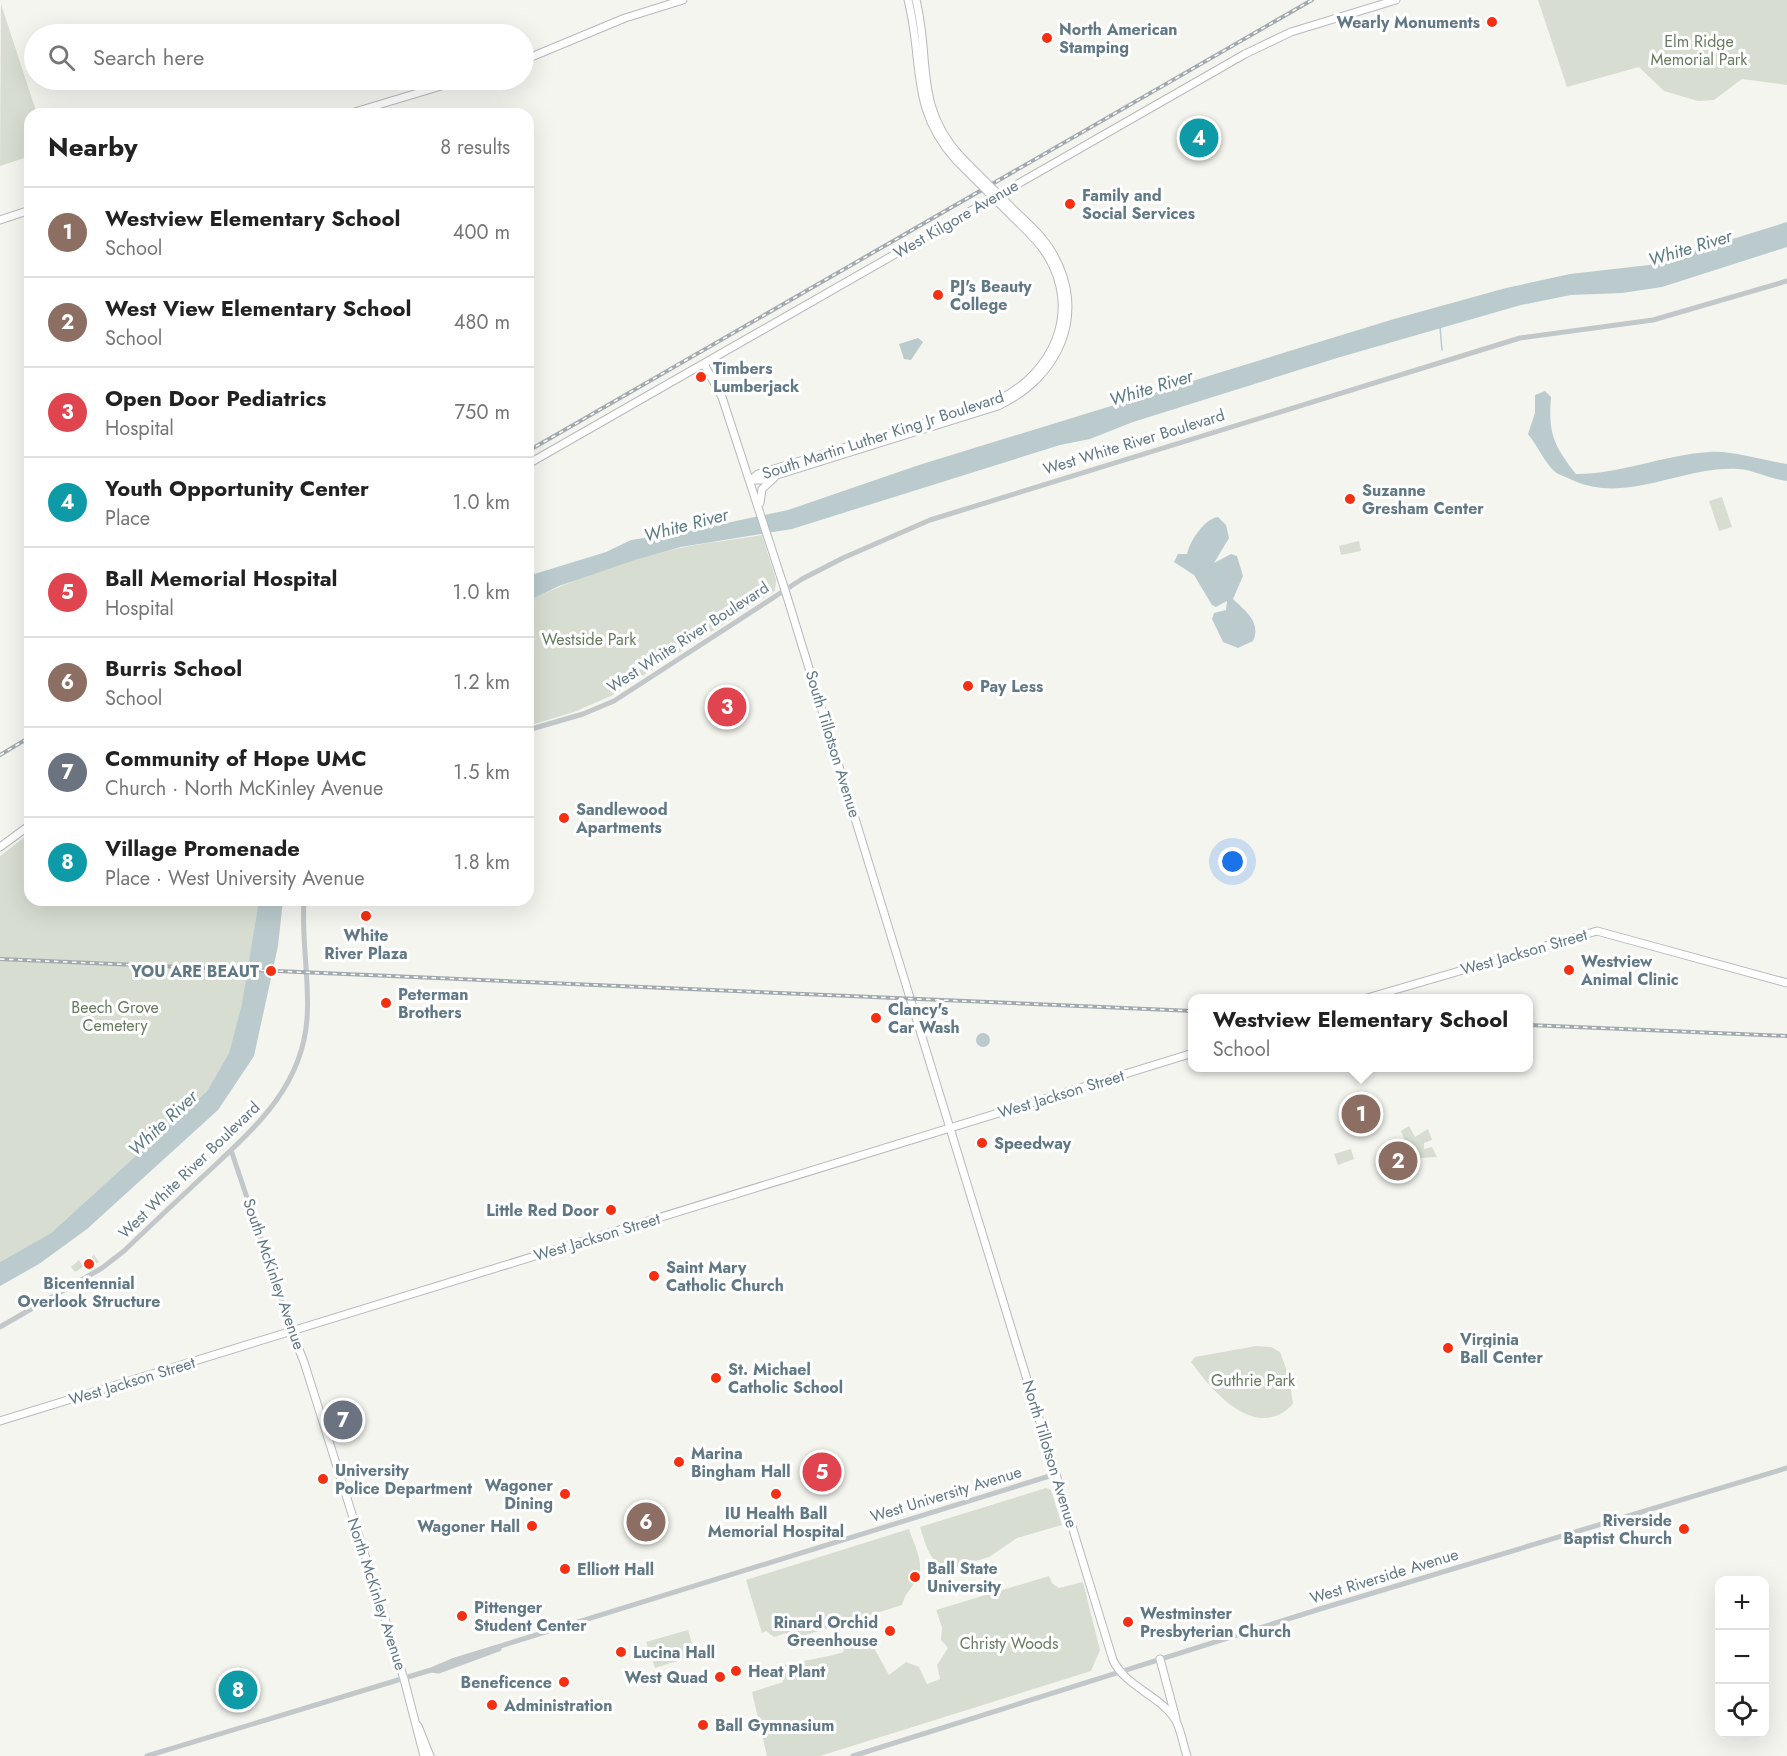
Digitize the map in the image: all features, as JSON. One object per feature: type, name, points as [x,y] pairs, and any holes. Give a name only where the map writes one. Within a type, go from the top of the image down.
[{"type":"main road","points":[[534,56],[616,21],[683,0]]},
{"type":"main road","name":"South Martin Luther King Jr Boulevard","points":[[751,480],[781,473],[998,406],[1021,395],[1038,381],[1051,364],[1062,341],[1067,319],[1066,294],[1062,273],[1052,252],[936,135],[926,113],[908,0]]},
{"type":"main road","name":"South Martin Luther King Jr Boulevard","points":[[915,0],[932,111],[941,132],[958,158]]},
{"type":"main road","name":"West Kilgore Avenue","points":[[534,461],[1245,54],[1291,32],[1396,0]]},
{"type":"main road","points":[[368,108],[428,90]]},
{"type":"main road","points":[[0,220],[24,212]]},
{"type":"main road","name":"South Martin Luther King Jr Boulevard","points":[[751,480],[758,474],[996,401],[1017,390],[1034,377],[1046,360],[1056,339],[1061,319],[1060,295],[1056,275],[1047,255],[1015,215]]},
{"type":"main road","points":[[704,364],[722,397],[758,498]]},
{"type":"main road","points":[[758,498],[765,485],[781,473]]},
{"type":"main road","name":"South Tillotson Avenue","points":[[758,498],[952,1128]]},
{"type":"main road","points":[[0,847],[24,829]]},
{"type":"main road","name":"West Jackson Street","points":[[1384,994],[1598,931],[1787,983]]},
{"type":"main road","name":"West Jackson Street","points":[[0,1420],[1188,1055]]},
{"type":"main road","name":"North Tillotson Avenue","points":[[952,1128],[1113,1660],[1120,1671],[1159,1701],[1176,1721],[1187,1756]]},
{"type":"main road","name":"South McKinley Avenue","points":[[292,1332],[315,1398]]},
{"type":"main road","name":"North McKinley Avenue","points":[[315,1398],[404,1679],[424,1756]]},
{"type":"main road","points":[[1160,1659],[1176,1721]]},
{"type":"main road","points":[[418,1726],[430,1756]]},
{"type":"street","name":"West White River Boulevard","points":[[534,728],[583,714],[614,701],[785,590],[843,558],[899,532],[996,498],[1520,338],[1653,320],[1787,281]]},
{"type":"street","name":"West White River Boulevard","points":[[0,1327],[111,1261],[231,1150],[271,1111],[284,1093],[300,1057],[307,1019],[303,958],[304,906]]},
{"type":"street","name":"South McKinley Avenue","points":[[231,1150],[292,1332]]},
{"type":"street","name":"West Riverside Avenue","points":[[853,1756],[1120,1671],[1787,1468]]},
{"type":"street","name":"West University Avenue","points":[[147,1756],[483,1656],[500,1648],[1056,1474]]},
{"type":"green space","name":"Elm Ridge Memorial Park","points":[[1538,0],[1787,0],[1787,85],[1742,79],[1714,100],[1698,101],[1664,91],[1639,67],[1567,87]]},
{"type":"green space","points":[[1,4],[24,74],[24,90],[29,90],[35,108],[24,108],[24,158],[0,166]]},
{"type":"green space","points":[[1722,497],[1732,527],[1719,531],[1709,501]]},
{"type":"green space","name":"Westside Park","points":[[762,535],[776,580],[775,591],[611,696],[574,712],[534,724],[534,598],[602,570],[690,546]]},
{"type":"green space","points":[[1359,541],[1361,551],[1341,555],[1339,546]]},
{"type":"green space","name":"Beech Grove Cemetery","points":[[24,838],[24,906],[258,906],[243,1002],[229,1053],[207,1091],[51,1233],[0,1262],[0,856]]},
{"type":"green space","points":[[1409,1126],[1415,1137],[1428,1129],[1432,1140],[1424,1143],[1424,1149],[1432,1147],[1437,1157],[1402,1159],[1401,1155],[1409,1152],[1401,1131]]},
{"type":"green space","points":[[1351,1149],[1354,1159],[1338,1165],[1334,1154]]},
{"type":"green space","points":[[94,1255],[99,1262],[86,1270],[83,1267],[75,1272],[71,1267],[79,1260],[82,1265]]},
{"type":"green space","name":"Guthrie Park","points":[[1256,1346],[1271,1347],[1280,1352],[1289,1377],[1293,1404],[1279,1415],[1265,1418],[1250,1416],[1236,1409],[1211,1387],[1191,1362],[1195,1357]]},
{"type":"green space","points":[[1046,1488],[1051,1490],[1062,1525],[1017,1538],[989,1557],[948,1570],[936,1562],[929,1552],[920,1527]]},
{"type":"green space","points":[[909,1529],[919,1559],[920,1571],[902,1605],[793,1639],[792,1636],[787,1637],[786,1633],[774,1637],[766,1631],[762,1633],[746,1580]]},
{"type":"green space","name":"Christy Woods","points":[[1049,1576],[1052,1583],[1059,1588],[1083,1582],[1100,1650],[1091,1671],[820,1756],[767,1756],[752,1692],[783,1682],[779,1671],[783,1665],[844,1652],[842,1645],[861,1637],[868,1637],[889,1675],[906,1662],[919,1667],[927,1684],[940,1679],[937,1665],[948,1648],[941,1640],[942,1627],[936,1610]]},
{"type":"green space","points":[[688,1630],[695,1653],[693,1656],[655,1668],[646,1642]]},
{"type":"shaded area","points":[[1787,222],[1787,247],[1662,287],[1622,293],[1571,295],[1521,305],[1337,358],[1133,422],[1090,439],[1060,445],[792,529],[681,547],[635,560],[559,586],[534,598],[534,574],[606,552],[631,540],[689,531],[788,510],[919,465],[1394,319],[1506,288],[1570,274],[1649,265]]},
{"type":"shaded area","points":[[918,338],[923,342],[911,360],[904,359],[899,344]]},
{"type":"shaded area","points":[[1545,391],[1551,397],[1554,439],[1576,474],[1609,471],[1692,454],[1718,452],[1787,464],[1787,481],[1738,469],[1696,473],[1634,487],[1593,487],[1572,480],[1551,468],[1528,434],[1535,413],[1535,395]]},
{"type":"shaded area","points":[[1218,517],[1226,525],[1229,538],[1214,563],[1231,554],[1237,556],[1243,576],[1233,599],[1247,612],[1255,628],[1253,641],[1238,648],[1223,642],[1212,619],[1214,613],[1226,610],[1227,601],[1216,607],[1212,605],[1194,575],[1174,562],[1178,554],[1187,554],[1194,537],[1203,526]]},
{"type":"shaded area","points":[[258,906],[282,906],[278,946],[254,1056],[218,1110],[87,1229],[39,1264],[0,1286],[0,1262],[51,1233],[207,1091],[229,1053],[242,1004]]},
{"type":"shaded area","points":[[980,1033],[986,1033],[990,1040],[986,1047],[980,1047],[976,1043],[976,1037]]},
{"type":"waterway","points":[[1440,327],[1442,350]]},
{"type":"railway","points":[[534,448],[1312,0]]},
{"type":"railway","points":[[0,755],[24,741]]},
{"type":"railway","points":[[0,959],[1188,1011]]},
{"type":"railway","points":[[1533,1025],[1787,1036]]},
{"type":"place","name":"Wearly Monuments","points":[[1492,22]]},
{"type":"place","name":"North American Stamping","points":[[1047,38]]},
{"type":"place","name":"Youth Opportunity Center","points":[[1199,138]]},
{"type":"place","name":"Family and Social Services","points":[[1070,204]]},
{"type":"place","name":"PJ's Beauty College","points":[[938,295]]},
{"type":"place","name":"Timbers Lumberjack","points":[[701,377]]},
{"type":"place","name":"Suzanne Gresham Center","points":[[1350,499]]},
{"type":"place","name":"Pay Less","points":[[968,686]]},
{"type":"place","name":"Open Door Pediatrics","points":[[727,707]]},
{"type":"place","name":"Sandlewood Apartments","points":[[564,818]]},
{"type":"place","name":"White River Plaza","points":[[366,916]]},
{"type":"place","name":"Westview Animal Clinic","points":[[1569,970]]},
{"type":"place","name":"YOU ARE BEAUT","points":[[271,971]]},
{"type":"place","name":"Peterman Brothers","points":[[386,1003]]},
{"type":"place","name":"Clancy's Car Wash","points":[[876,1018]]},
{"type":"place","name":"Westview Elementary School","points":[[1361,1114]]},
{"type":"place","name":"Speedway","points":[[982,1143]]},
{"type":"place","name":"West View Elementary School","points":[[1398,1161]]},
{"type":"place","name":"Little Red Door","points":[[611,1210]]},
{"type":"place","name":"Bicentennial Overlook Structure","points":[[89,1264]]},
{"type":"place","name":"Saint Mary Catholic Church","points":[[654,1276]]},
{"type":"place","name":"Virginia Ball Center","points":[[1448,1348]]},
{"type":"place","name":"St. Michael Catholic School","points":[[716,1378]]},
{"type":"place","name":"Community of Hope UMC","points":[[343,1420]]},
{"type":"place","name":"Marina Bingham Hall","points":[[679,1462]]},
{"type":"place","name":"Ball Memorial Hospital","points":[[822,1472]]},
{"type":"place","name":"University Police Department","points":[[323,1479]]},
{"type":"place","name":"Wagoner Dining","points":[[565,1494]]},
{"type":"place","name":"IU Health Ball Memorial Hospital","points":[[776,1494]]},
{"type":"place","name":"Burris School","points":[[646,1522]]},
{"type":"place","name":"Wagoner Hall","points":[[532,1526]]},
{"type":"place","name":"Riverside Baptist Church","points":[[1684,1529]]},
{"type":"place","name":"Elliott Hall","points":[[565,1569]]},
{"type":"place","name":"Ball State University","points":[[915,1577]]},
{"type":"place","name":"Pittenger Student Center","points":[[462,1616]]},
{"type":"place","name":"Westminster Presbyterian Church","points":[[1128,1622]]},
{"type":"place","name":"Rinard Orchid Greenhouse","points":[[890,1631]]},
{"type":"place","name":"Lucina Hall","points":[[621,1652]]},
{"type":"place","name":"Heat Plant","points":[[736,1671]]},
{"type":"place","name":"West Quad","points":[[720,1677]]},
{"type":"place","name":"Beneficence","points":[[564,1682]]},
{"type":"place","name":"Village Promenade","points":[[238,1690]]},
{"type":"place","name":"Administration","points":[[492,1705]]},
{"type":"place","name":"Ball Gymnasium","points":[[703,1725]]},
{"type":"water label","name":"White River","points":[[1690,248]]},
{"type":"water label","name":"White River","points":[[1151,388]]},
{"type":"water label","name":"White River","points":[[686,525]]},
{"type":"water label","name":"White River","points":[[163,1123]]}]
